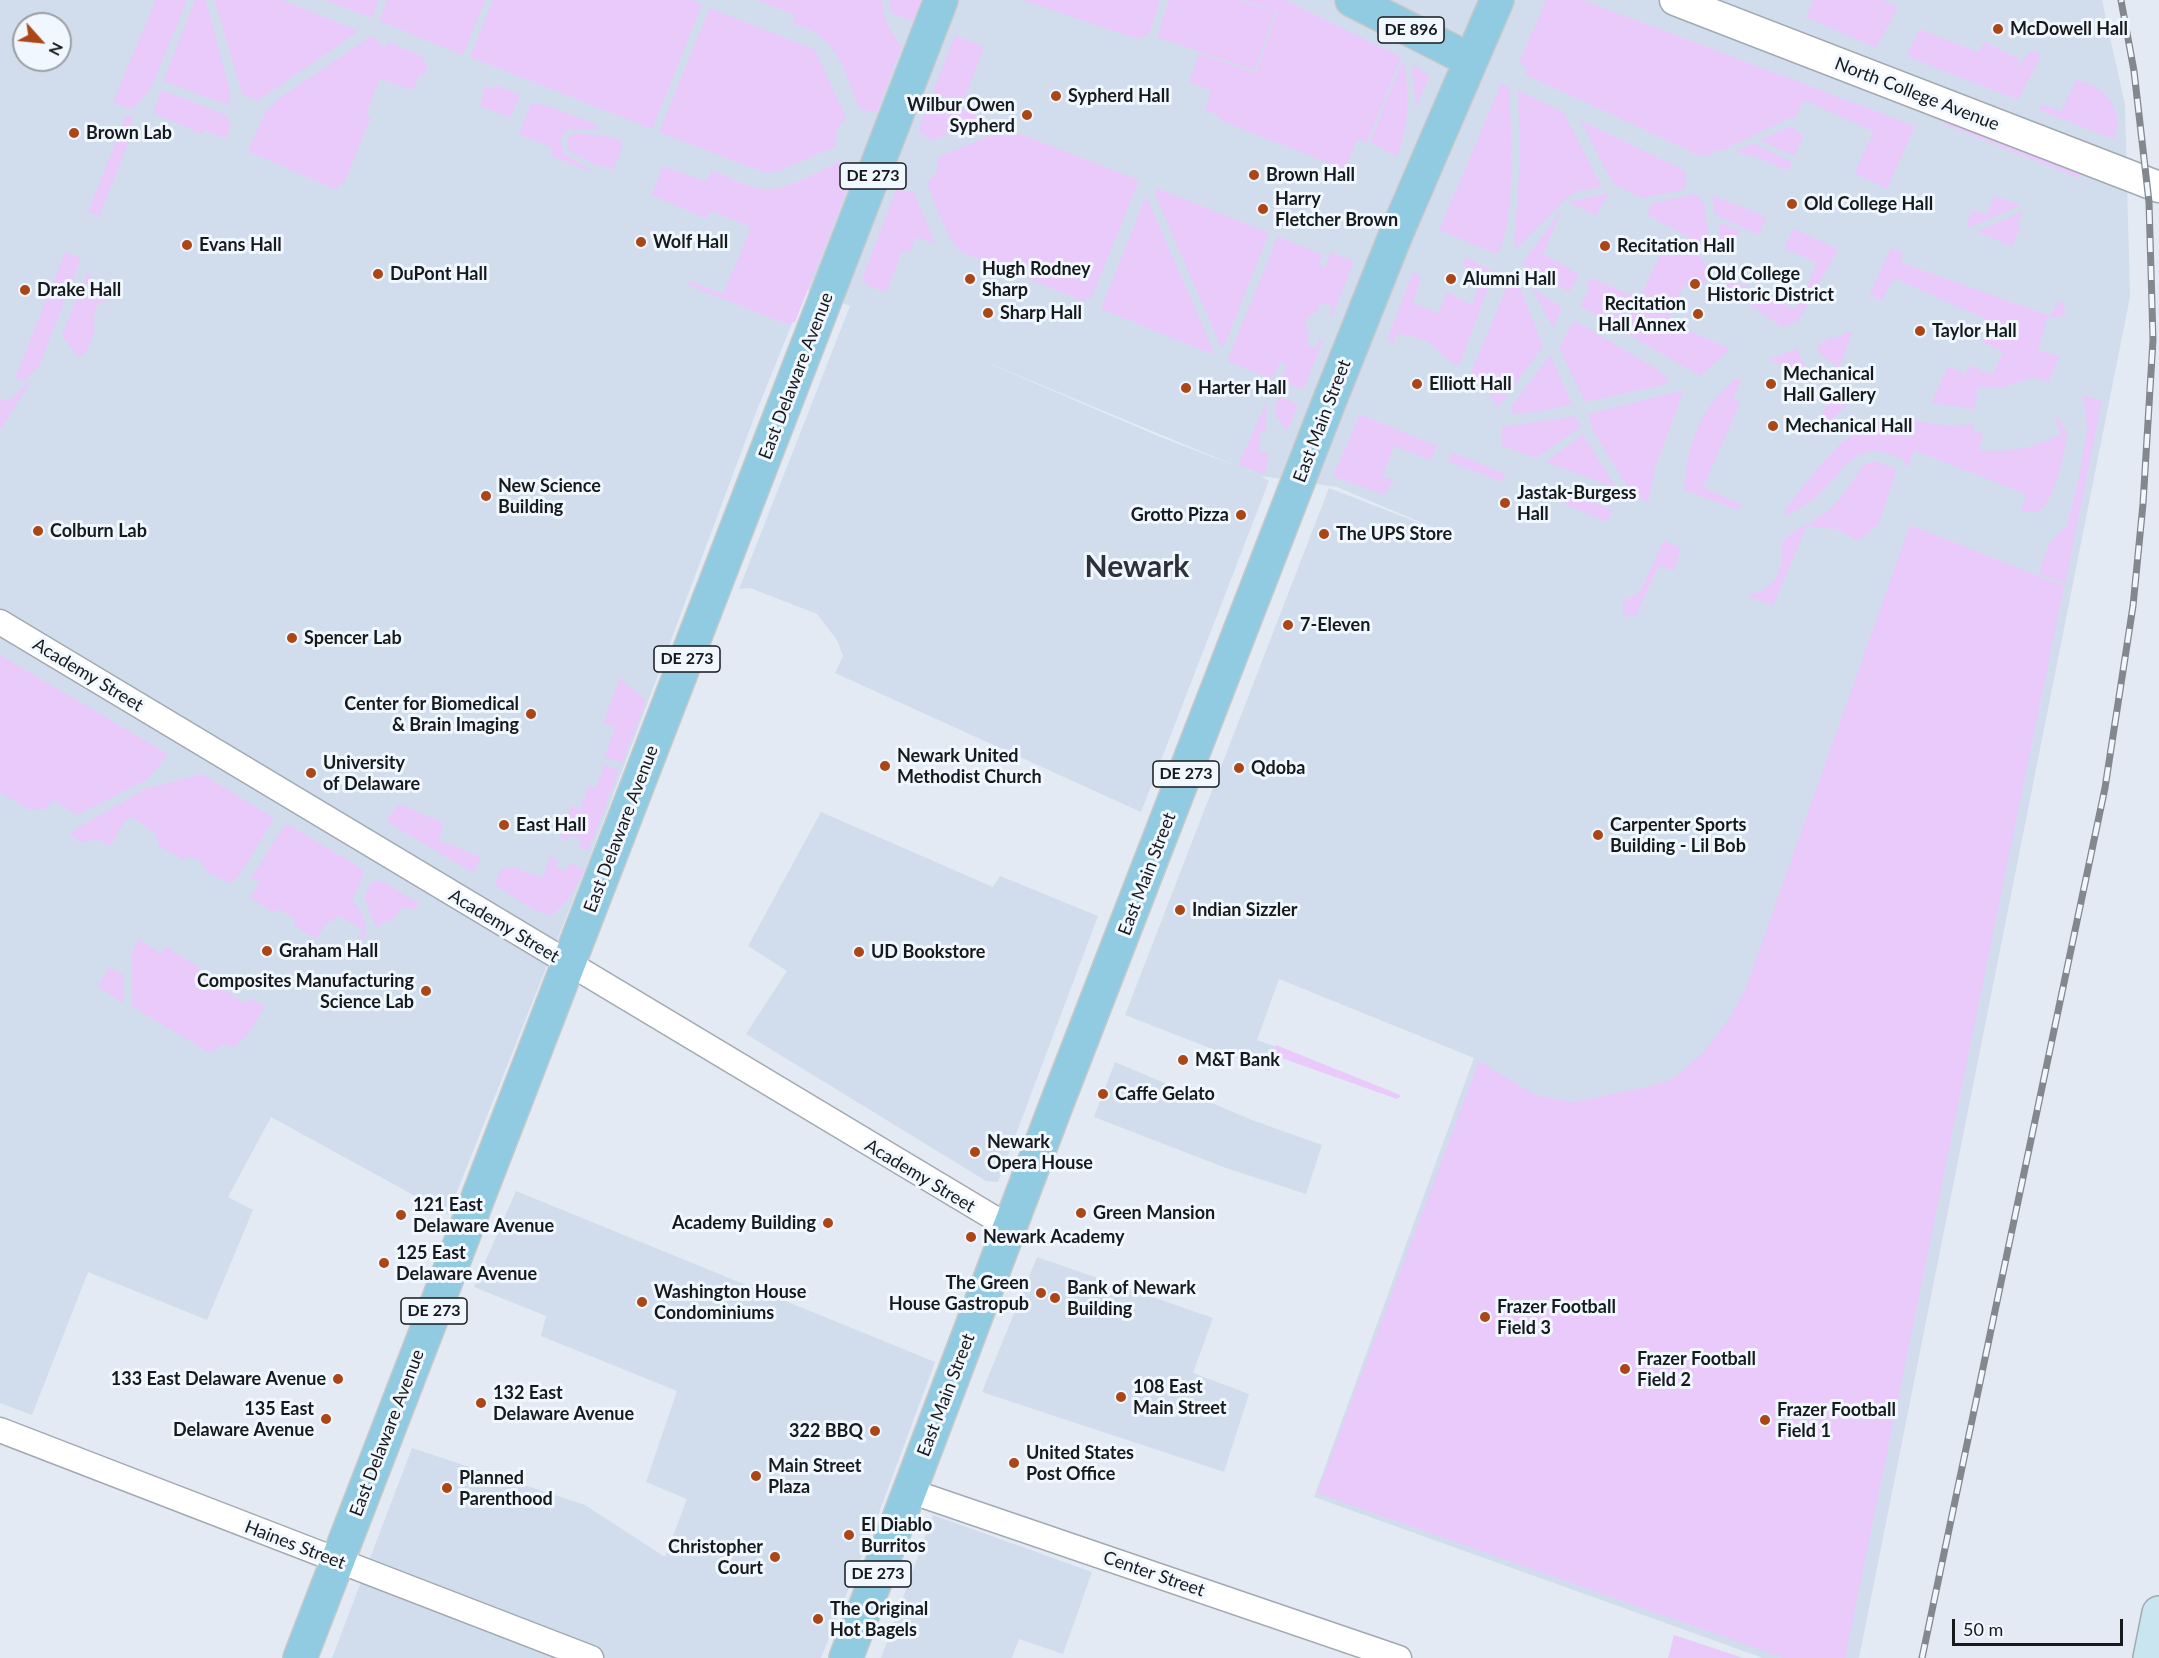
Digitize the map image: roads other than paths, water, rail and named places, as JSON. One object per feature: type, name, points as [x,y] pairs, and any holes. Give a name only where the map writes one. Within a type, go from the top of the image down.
[{"type":"main road","name":"East Delaware Avenue","points":[[300,1658],[941,0]]},
{"type":"main road","name":"DE 896","points":[[1352,0],[1470,60]]},
{"type":"main road","name":"DE 273","points":[[1470,60],[1497,0]]},
{"type":"main road","name":"East Main Street","points":[[846,1658],[1009,1227],[1327,407],[1470,60]]},
{"type":"main road","points":[[2150,1658],[2159,1613]]},
{"type":"street","name":"North College Avenue","points":[[1675,0],[2159,188]]},
{"type":"street","name":"Academy Street","points":[[0,622],[568,965],[1009,1227]]},
{"type":"street","name":"Haines Street","points":[[0,1430],[337,1562],[591,1658]]},
{"type":"street","name":"Center Street","points":[[910,1491],[1394,1657]]},
{"type":"railway","points":[[1922,1658],[2105,788],[2133,606],[2143,504],[2153,340],[2149,202],[2134,71],[2121,0]]},
{"type":"place","name":"McDowell Hall","points":[[1998,29]]},
{"type":"place","name":"Sypherd Hall","points":[[1056,96]]},
{"type":"place","name":"Wilbur Owen Sypherd","points":[[1027,115]]},
{"type":"place","name":"Brown Lab","points":[[74,133]]},
{"type":"place","name":"Brown Hall","points":[[1254,175]]},
{"type":"place","name":"Old College Hall","points":[[1792,204]]},
{"type":"place","name":"Harry Fletcher Brown","points":[[1263,209]]},
{"type":"place","name":"Wolf Hall","points":[[641,242]]},
{"type":"place","name":"Evans Hall","points":[[187,245]]},
{"type":"place","name":"Recitation Hall","points":[[1605,246]]},
{"type":"place","name":"DuPont Hall","points":[[378,274]]},
{"type":"place","name":"Hugh Rodney Sharp","points":[[970,279]]},
{"type":"place","name":"Alumni Hall","points":[[1451,279]]},
{"type":"place","name":"Old College Historic District","points":[[1695,284]]},
{"type":"place","name":"Drake Hall","points":[[25,290]]},
{"type":"place","name":"Sharp Hall","points":[[988,313]]},
{"type":"place","name":"Recitation Hall Annex","points":[[1698,314]]},
{"type":"place","name":"Taylor Hall","points":[[1920,331]]},
{"type":"place","name":"Elliott Hall","points":[[1417,384]]},
{"type":"place","name":"Mechanical Hall Gallery","points":[[1771,384]]},
{"type":"place","name":"Harter Hall","points":[[1186,388]]},
{"type":"place","name":"Mechanical Hall","points":[[1773,426]]},
{"type":"place","name":"New Science Building","points":[[486,496]]},
{"type":"place","name":"Jastak-Burgess Hall","points":[[1505,503]]},
{"type":"place","name":"Grotto Pizza","points":[[1241,515]]},
{"type":"place","name":"Colburn Lab","points":[[38,531]]},
{"type":"place","name":"The UPS Store","points":[[1324,534]]},
{"type":"place","name":"7-Eleven","points":[[1288,625]]},
{"type":"place","name":"Spencer Lab","points":[[292,638]]},
{"type":"place","name":"Center for Biomedical & Brain Imaging","points":[[531,714]]},
{"type":"place","name":"Newark United Methodist Church","points":[[885,766]]},
{"type":"place","name":"Qdoba","points":[[1239,768]]},
{"type":"place","name":"University of Delaware","points":[[311,773]]},
{"type":"place","name":"East Hall","points":[[504,825]]},
{"type":"place","name":"Carpenter Sports Building - Lil Bob","points":[[1598,835]]},
{"type":"place","name":"Indian Sizzler","points":[[1180,910]]},
{"type":"place","name":"Graham Hall","points":[[267,951]]},
{"type":"place","name":"UD Bookstore","points":[[859,952]]},
{"type":"place","name":"Composites Manufacturing Science Lab","points":[[426,991]]},
{"type":"place","name":"M&T Bank","points":[[1183,1060]]},
{"type":"place","name":"Caffe Gelato","points":[[1103,1094]]},
{"type":"place","name":"Newark Opera House","points":[[975,1152]]},
{"type":"place","name":"Green Mansion","points":[[1081,1213]]},
{"type":"place","name":"121 East Delaware Avenue","points":[[401,1215]]},
{"type":"place","name":"Academy Building","points":[[828,1223]]},
{"type":"place","name":"Newark Academy","points":[[971,1237]]},
{"type":"place","name":"125 East Delaware Avenue","points":[[384,1263]]},
{"type":"place","name":"The Green House Gastropub","points":[[1041,1293]]},
{"type":"place","name":"Bank of Newark Building","points":[[1055,1298]]},
{"type":"place","name":"Washington House Condominiums","points":[[642,1302]]},
{"type":"place","name":"Frazer Football Field 3","points":[[1485,1317]]},
{"type":"place","name":"Frazer Football Field 2","points":[[1625,1369]]},
{"type":"place","name":"133 East Delaware Avenue","points":[[338,1379]]},
{"type":"place","name":"108 East Main Street","points":[[1121,1397]]},
{"type":"place","name":"132 East Delaware Avenue","points":[[481,1403]]},
{"type":"place","name":"135 East Delaware Avenue","points":[[326,1419]]},
{"type":"place","name":"Frazer Football Field 1","points":[[1765,1420]]},
{"type":"place","name":"322 BBQ","points":[[875,1431]]},
{"type":"place","name":"United States Post Office","points":[[1014,1463]]},
{"type":"place","name":"Main Street Plaza","points":[[756,1476]]},
{"type":"place","name":"Planned Parenthood","points":[[447,1488]]},
{"type":"place","name":"El Diablo Burritos","points":[[849,1535]]},
{"type":"place","name":"Christopher Court","points":[[775,1557]]},
{"type":"place","name":"The Original Hot Bagels","points":[[818,1619]]},
{"type":"district","name":"Newark","points":[[1137,567]]}]
